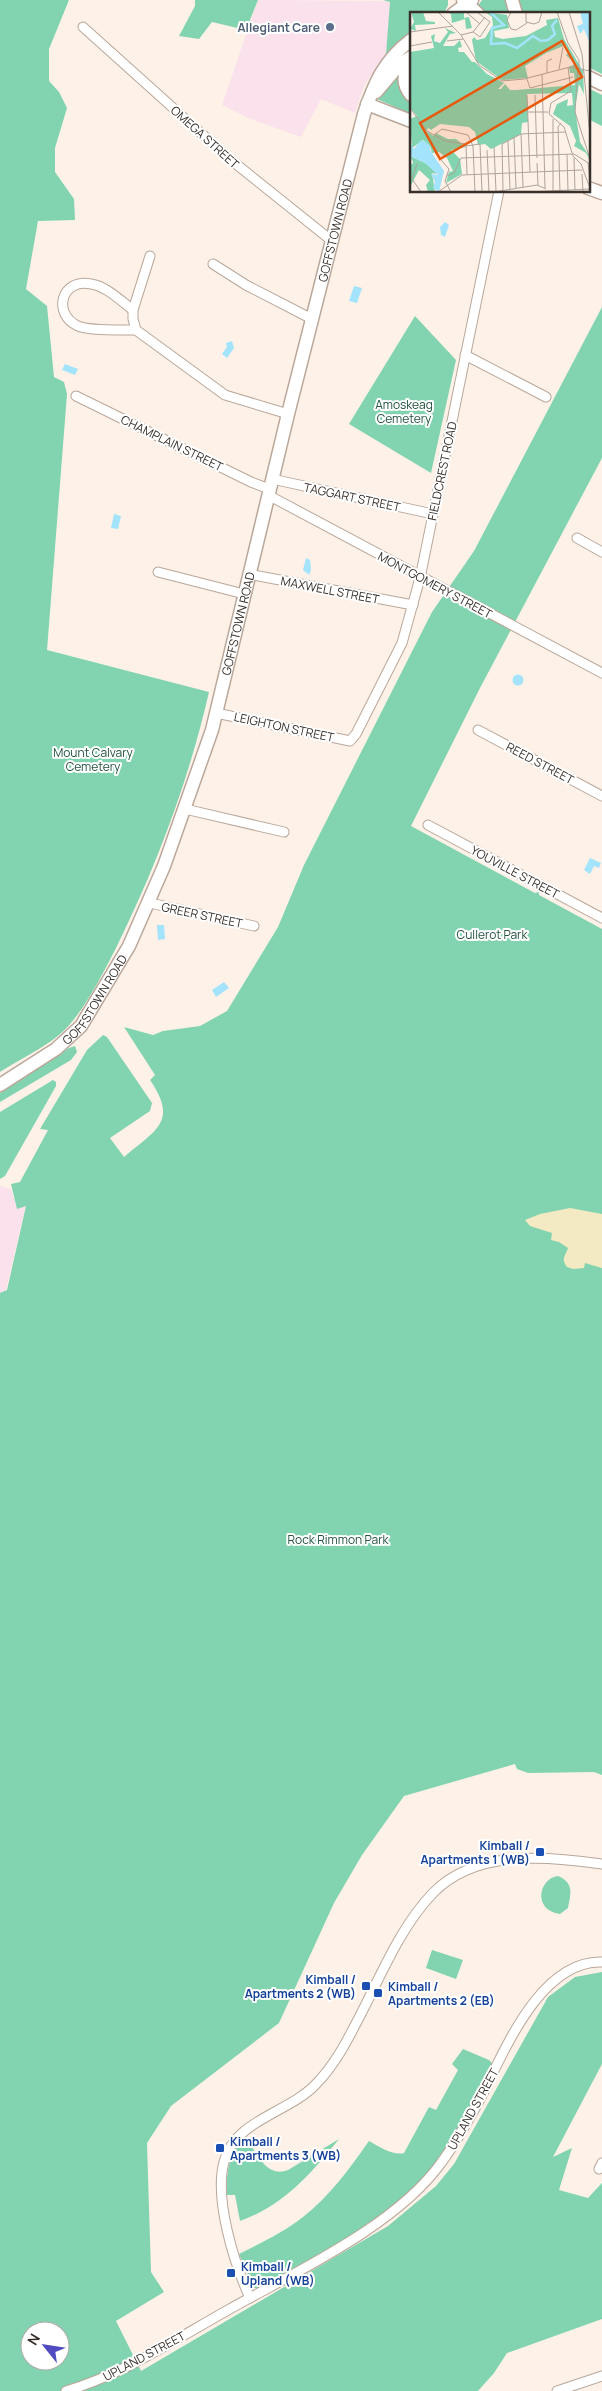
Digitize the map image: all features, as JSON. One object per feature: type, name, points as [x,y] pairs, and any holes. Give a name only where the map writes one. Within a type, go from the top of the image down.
[{"type":"main road","points":[[452,12],[456,5],[453,0]]},
{"type":"main road","points":[[454,12],[468,2],[476,12]]},
{"type":"main road","name":"GOFFSTOWN ROAD","points":[[0,1085],[56,1049],[81,1026],[118,966],[150,903],[185,809],[216,713],[248,574],[367,104],[382,70],[394,55],[410,41]]},
{"type":"main road","name":"GOFFSTOWN ROAD","points":[[367,104],[390,75],[410,58]]},
{"type":"main road","points":[[410,64],[404,77],[405,85],[410,93]]},
{"type":"main road","points":[[590,78],[602,84]]},
{"type":"main road","points":[[367,104],[410,121]]},
{"type":"main road","points":[[590,189],[602,193]]},
{"type":"street","name":"OMEGA STREET","points":[[83,27],[230,160],[332,242]]},
{"type":"street","name":"FIELDCREST ROAD","points":[[352,740],[402,643],[420,578],[499,192]]},
{"type":"street","points":[[136,330],[133,310],[150,256]]},
{"type":"street","points":[[213,264],[246,285],[312,319]]},
{"type":"street","points":[[133,310],[93,284],[83,283],[72,286],[66,292],[62,302],[64,311],[70,320],[79,327],[136,330],[225,395],[288,414]]},
{"type":"street","points":[[466,356],[546,397]]},
{"type":"street","name":"CHAMPLAIN STREET","points":[[76,396],[250,482],[270,487]]},
{"type":"street","name":"TAGGART STREET","points":[[270,487],[433,514]]},
{"type":"street","name":"MONTGOMERY STREET","points":[[270,487],[420,578],[602,673]]},
{"type":"street","points":[[577,538],[602,552]]},
{"type":"street","points":[[158,572],[244,594]]},
{"type":"street","name":"MAXWELL STREET","points":[[248,574],[412,605]]},
{"type":"street","name":"LEIGHTON STREET","points":[[216,713],[352,740]]},
{"type":"street","name":"REED STREET","points":[[478,730],[602,796]]},
{"type":"street","points":[[185,809],[284,832]]},
{"type":"street","name":"YOUVILLE STREET","points":[[428,825],[602,918]]},
{"type":"street","name":"GREER STREET","points":[[150,903],[254,926]]},
{"type":"street","points":[[250,2298],[230,2242],[221,2191],[222,2171],[228,2151],[248,2128],[292,2102],[317,2084],[337,2058],[404,1933],[427,1899],[442,1885],[459,1874],[493,1861],[529,1859],[602,1864]]},
{"type":"street","name":"UPLAND STREET","points":[[66,2391],[114,2373],[250,2298],[370,2228],[411,2197],[439,2167],[458,2139],[499,2060],[538,1998],[552,1983],[569,1970],[590,1962],[602,1962]]},
{"type":"street","points":[[557,2391],[602,2376]]},
{"type":"shaded area","points":[[258,0],[391,1],[386,54],[364,86],[355,113],[321,99],[301,137],[248,118],[222,105]]},
{"type":"shaded area","points":[[0,1186],[11,1189],[17,1208],[26,1205],[0,1315]]},
{"type":"green space","name":"Mount Calvary Cemetery","points":[[0,0],[69,0],[49,49],[49,81],[59,92],[67,108],[55,148],[55,172],[74,199],[75,220],[38,221],[26,289],[47,306],[54,377],[64,382],[67,394],[47,650],[209,692],[192,758],[158,855],[131,917],[101,977],[84,1005],[64,1031],[47,1044],[0,1072]]},
{"type":"green space","points":[[195,0],[258,0],[246,30],[212,22],[199,39],[179,36],[195,6]]},
{"type":"green space","points":[[383,0],[448,0],[448,5],[445,12],[410,12],[410,34],[386,54],[390,2]]},
{"type":"green space","points":[[482,0],[507,0],[510,12],[483,12],[477,7]]},
{"type":"green space","points":[[517,0],[602,0],[602,74],[590,68],[590,12],[521,12]]},
{"type":"green space","points":[[404,67],[401,83],[410,100],[410,114],[377,99],[389,81]]},
{"type":"green space","points":[[590,89],[602,95],[602,126],[590,120]]},
{"type":"green space","name":"Rock Rimmon Park","points":[[602,307],[602,458],[480,688],[411,826],[535,893],[539,892],[539,895],[602,929],[602,1775],[594,1772],[528,1773],[517,1769],[515,1764],[404,1796],[362,1855],[334,1903],[279,2023],[171,2106],[147,2143],[151,2272],[164,2292],[116,2321],[141,2371],[388,2226],[436,2186],[454,2164],[548,1997],[575,1977],[602,1972],[602,2064],[553,2157],[572,2148],[559,2190],[588,2198],[602,2183],[602,2319],[507,2353],[494,2373],[478,2391],[0,2391],[0,1293],[7,1290],[26,1206],[17,1209],[11,1184],[20,1182],[48,1130],[40,1129],[87,1050],[103,1035],[107,1037],[152,1103],[150,1111],[110,1138],[124,1157],[160,1124],[163,1116],[163,1106],[150,1080],[155,1075],[124,1027],[153,1035],[163,1031],[200,1026],[227,1011],[278,927],[304,865],[432,612],[474,551]]},
{"type":"green space","name":"Amoskeag Cemetery","points":[[415,316],[456,360],[431,473],[349,424]]},
{"type":"green space","points":[[75,1046],[77,1052],[71,1060],[0,1102],[0,1093]]},
{"type":"green space","points":[[53,1080],[56,1082],[56,1086],[5,1176],[0,1179],[0,1112]]},
{"type":"green space","points":[[558,1876],[567,1882],[570,1889],[568,1908],[560,1914],[545,1907],[541,1894],[546,1882]]},
{"type":"green space","points":[[432,1950],[463,1960],[456,1979],[426,1968]]},
{"type":"green space","points":[[463,2049],[489,2060],[493,2064],[460,2129],[429,2174],[377,2220],[325,2253],[258,2289],[253,2287],[239,2254],[280,2232],[313,2209],[339,2182],[369,2141],[391,2152],[404,2153],[429,2107],[436,2110],[458,2070],[452,2064]]},
{"type":"green space","points":[[339,2139],[307,2176],[283,2198],[270,2207],[240,2221],[235,2195],[227,2195],[228,2172],[232,2155],[236,2148],[248,2141],[264,2164],[274,2171],[281,2172],[288,2170]]},
{"type":"sand","points":[[570,1208],[602,1214],[602,1268],[585,1263],[584,1268],[573,1269],[567,1267],[564,1259],[568,1248],[559,1242],[551,1240],[552,1233],[530,1226],[525,1220],[540,1214]]},
{"type":"water","points":[[445,222],[449,225],[445,237],[441,235],[440,227]]},
{"type":"water","points":[[354,286],[362,288],[357,303],[349,301]]},
{"type":"water","points":[[232,341],[234,348],[227,358],[222,354],[227,347],[226,343]]},
{"type":"water","points":[[65,364],[78,369],[75,375],[62,370]]},
{"type":"water","points":[[114,514],[121,516],[118,529],[111,528]]},
{"type":"water","points":[[306,558],[310,560],[311,570],[309,575],[303,570]]},
{"type":"water","points":[[518,674],[524,680],[518,686],[512,680]]},
{"type":"water","points":[[590,858],[601,863],[599,868],[594,866],[590,874],[584,870]]},
{"type":"water","points":[[157,925],[164,925],[165,939],[158,940]]},
{"type":"water","points":[[224,982],[229,988],[216,997],[212,990]]},
{"type":"place","name":"Allegiant Care","points":[[330,27]]},
{"type":"place","name":"Kimball / Apartments 1 (WB)","points":[[540,1852]]},
{"type":"place","name":"Kimball / Apartments 2 (WB)","points":[[366,1986]]},
{"type":"place","name":"Kimball / Apartments 2 (EB)","points":[[378,1993]]},
{"type":"place","name":"Kimball / Apartments 3 (WB)","points":[[220,2148]]},
{"type":"place","name":"Kimball / Upland (WB)","points":[[231,2273]]},
{"type":"park label","name":"Cullerot Park","points":[[492,934]]}]
